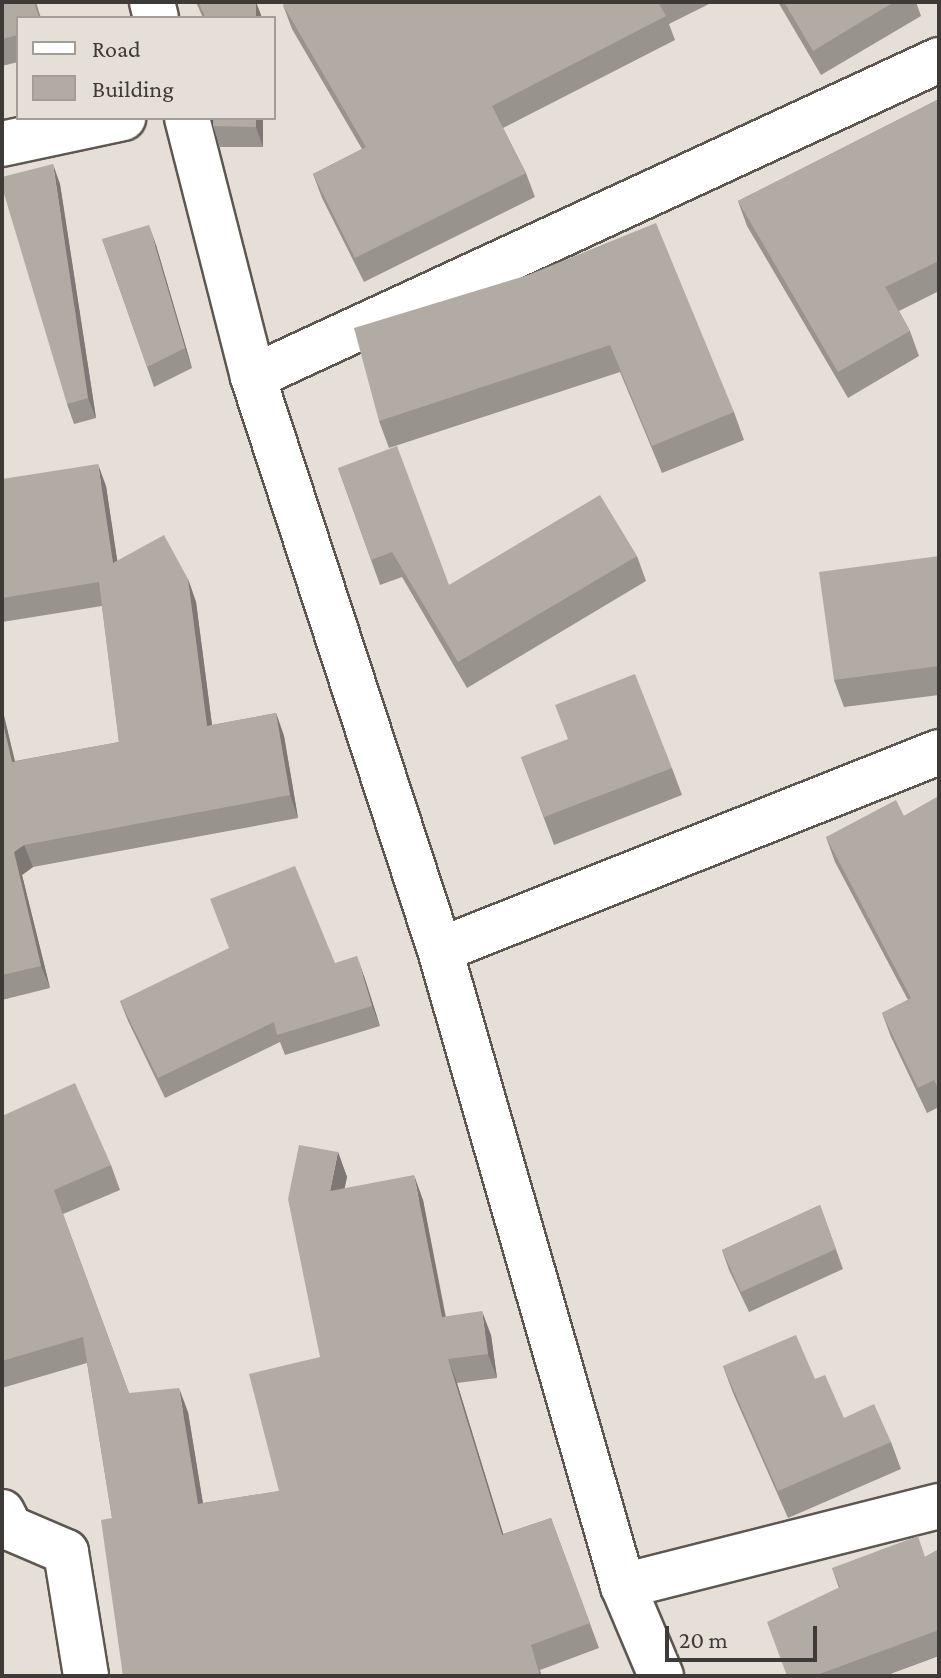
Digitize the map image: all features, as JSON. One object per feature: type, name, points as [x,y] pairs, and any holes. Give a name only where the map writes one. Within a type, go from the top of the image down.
[{"type":"street","points":[[253,377],[939,60]]},
{"type":"street","points":[[2,144],[114,120]]},
{"type":"street","points":[[188,120],[253,377],[440,950],[623,1586],[661,1676]]},
{"type":"street","points":[[440,950],[939,752]]},
{"type":"street","points":[[623,1586],[939,1506]]},
{"type":"street","points":[[2,1512],[10,1528],[66,1552],[86,1676]]},
{"type":"building","points":[[2,2],[34,2],[38,16],[16,16],[16,36],[2,39]]},
{"type":"building","points":[[198,2],[256,2],[256,16],[205,16]]},
{"type":"building","points":[[289,2],[658,2],[666,16],[492,106],[526,173],[355,258],[313,174],[366,147],[283,5]]},
{"type":"building","points":[[784,2],[894,2],[813,51]]},
{"type":"building","points":[[939,99],[939,261],[885,287],[910,331],[838,372],[738,201]]},
{"type":"building","points":[[213,120],[256,120],[256,127],[213,126]]},
{"type":"building","points":[[53,164],[88,398],[67,404],[2,187],[2,177]]},
{"type":"building","points":[[656,223],[734,412],[652,446],[610,345],[379,421],[354,328],[528,275]]},
{"type":"building","points":[[149,225],[185,348],[147,367],[102,239]]},
{"type":"building","points":[[397,446],[449,585],[600,495],[637,556],[458,662],[392,552],[371,560],[338,468]]},
{"type":"building","points":[[98,464],[113,563],[164,535],[188,579],[207,726],[276,713],[290,795],[24,845],[14,852],[41,966],[2,975],[2,719],[12,762],[119,742],[99,582],[2,598],[2,479]]},
{"type":"building","points":[[939,556],[939,666],[834,680],[819,572]]},
{"type":"building","points":[[635,674],[672,768],[544,817],[521,757],[568,739],[555,705]]},
{"type":"building","points":[[939,796],[939,1090],[934,1080],[918,1088],[882,1013],[911,998],[826,837],[896,800],[904,816]]},
{"type":"building","points":[[295,866],[335,963],[357,956],[372,1006],[277,1035],[274,1022],[158,1078],[120,1001],[229,948],[210,899]]},
{"type":"building","points":[[75,1083],[111,1165],[54,1190],[129,1393],[179,1388],[198,1504],[279,1491],[249,1374],[320,1357],[288,1199],[299,1145],[338,1152],[330,1191],[414,1175],[442,1317],[482,1311],[488,1354],[448,1359],[502,1535],[551,1518],[590,1623],[531,1645],[540,1676],[123,1676],[101,1520],[112,1518],[83,1337],[2,1361],[2,1116]]},
{"type":"building","points":[[820,1205],[836,1249],[741,1292],[722,1250]]},
{"type":"building","points":[[796,1335],[815,1379],[825,1375],[844,1418],[874,1404],[891,1442],[778,1491],[723,1366]]},
{"type":"building","points":[[918,1536],[925,1557],[939,1549],[939,1630],[814,1676],[787,1676],[767,1622],[840,1587],[832,1568]]}]
